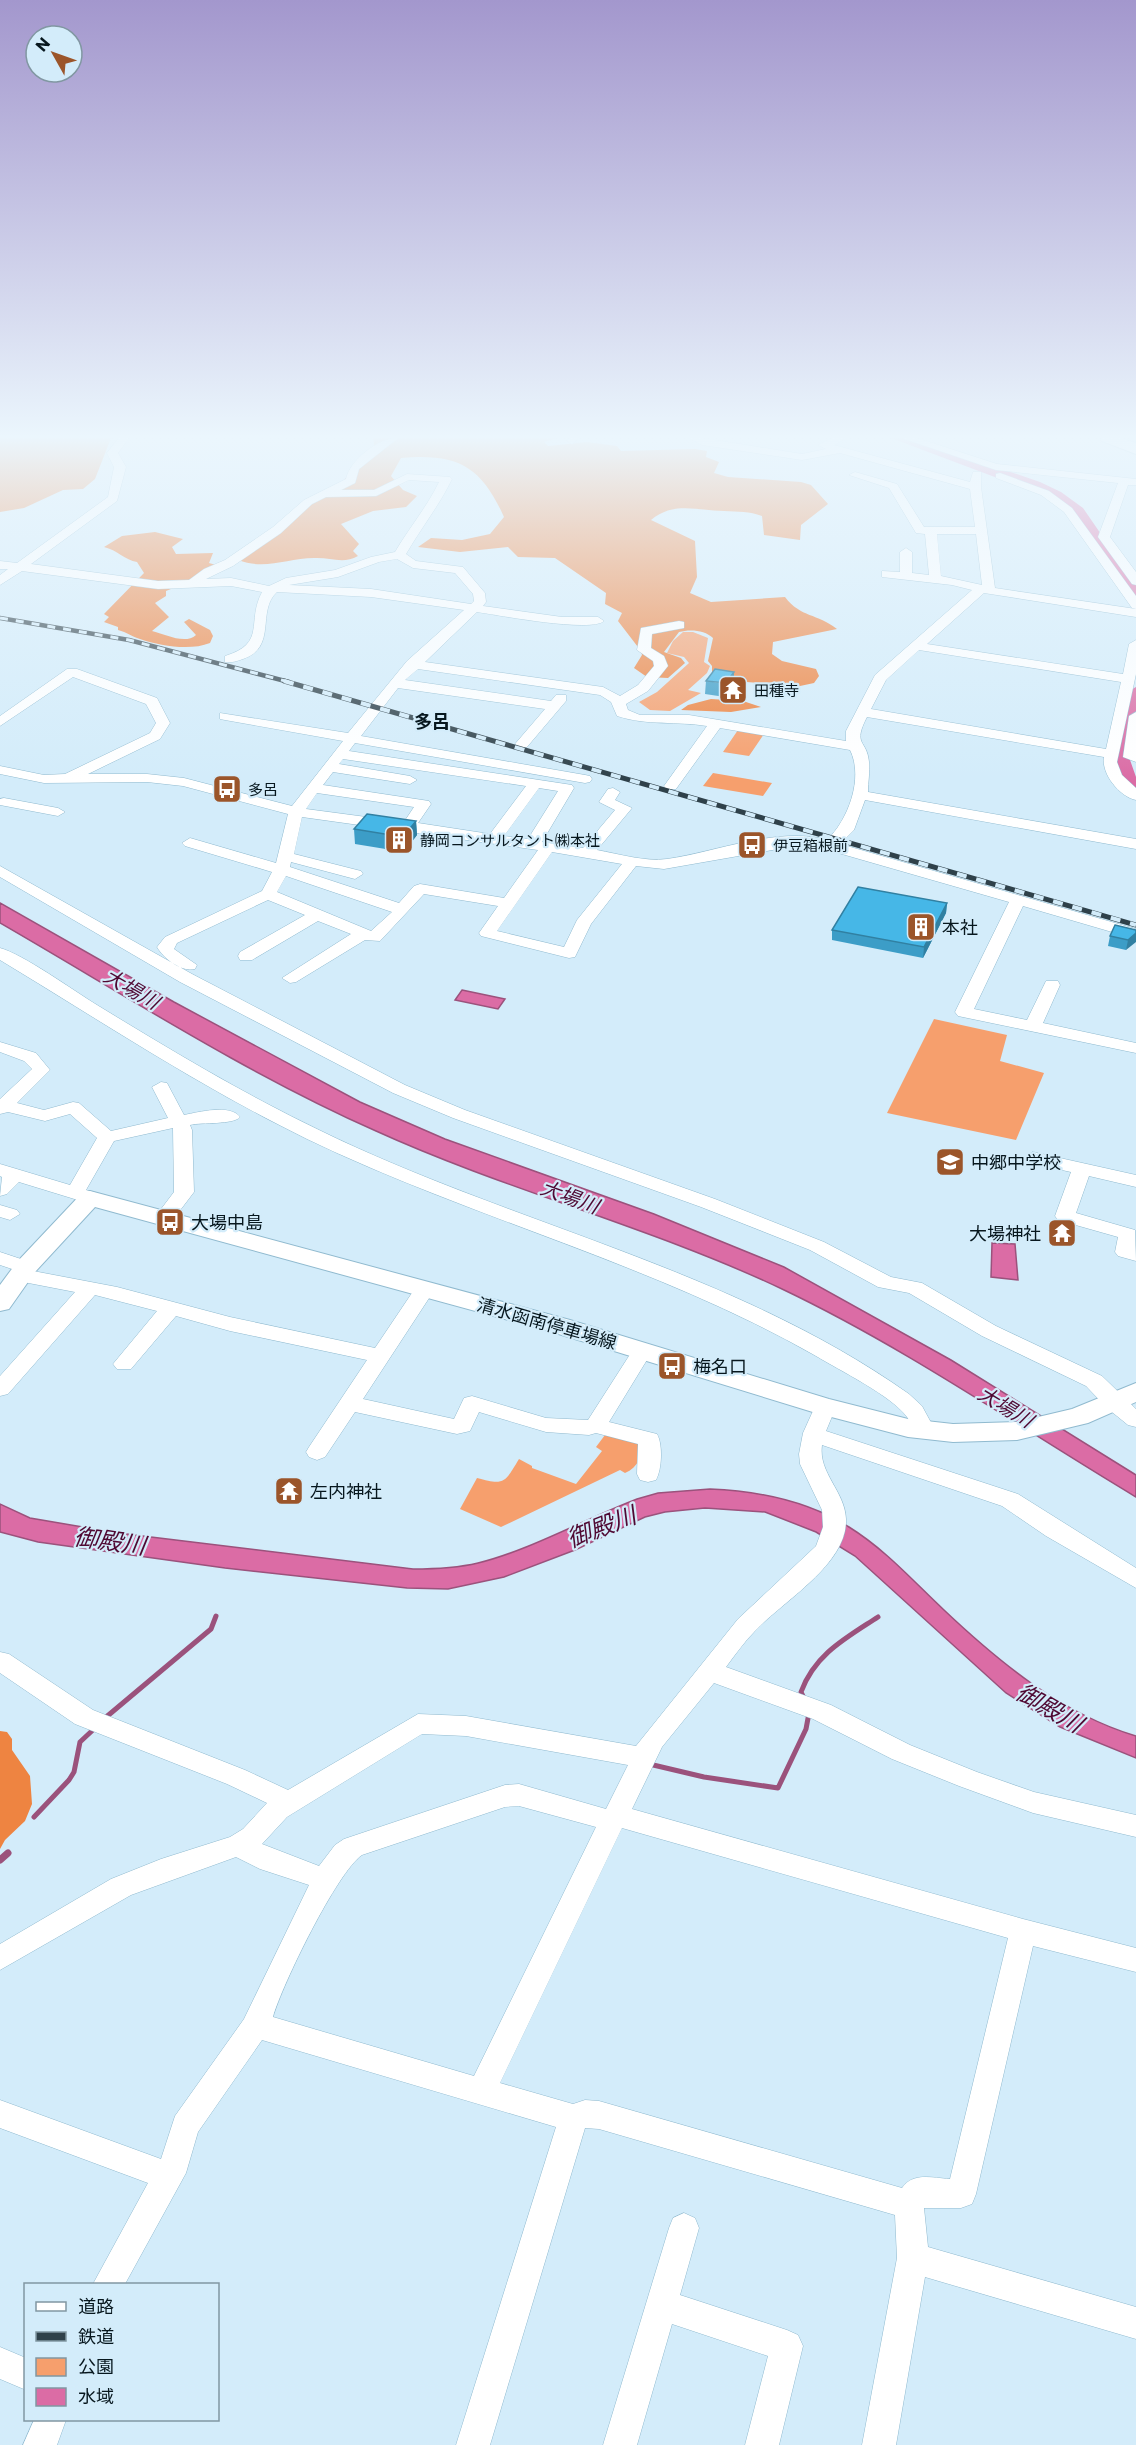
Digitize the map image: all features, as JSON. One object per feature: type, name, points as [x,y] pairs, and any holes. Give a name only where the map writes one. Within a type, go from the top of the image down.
[{"type":"main road","name":"清水函南停車場線","points":[[83,1195],[643,1350],[825,1407],[897,1426],[953,1433],[1017,1431],[1048,1426],[1116,1402]]},
{"type":"main road","points":[[0,1303],[83,1195]]},
{"type":"street","points":[[0,581],[39,552]]},
{"type":"street","points":[[190,585],[208,572],[230,563],[245,552]]},
{"type":"street","points":[[906,552],[906,576]]},
{"type":"street","points":[[933,552],[935,579]]},
{"type":"street","points":[[983,552],[985,590]]},
{"type":"street","points":[[1098,552],[1136,605]]},
{"type":"street","points":[[1115,552],[1136,581]]},
{"type":"street","points":[[230,658],[247,654],[254,645],[263,626],[265,600],[273,589],[302,578],[340,572],[376,558],[399,555],[413,564],[459,570],[479,593],[480,602],[477,607],[412,664],[374,706],[342,754],[296,812],[283,865],[268,894],[171,940],[165,947],[192,974],[257,1006]]},
{"type":"street","points":[[0,565],[158,585],[237,582],[273,589],[376,594],[562,621],[598,621]]},
{"type":"street","points":[[886,574],[935,579],[985,590],[1136,613]]},
{"type":"street","points":[[830,845],[846,830],[860,795],[862,760],[855,747],[853,731],[880,678],[985,590]]},
{"type":"street","points":[[618,703],[643,688],[661,666],[659,658],[644,650],[646,631],[678,625]]},
{"type":"street","points":[[1136,644],[1128,679],[1125,743],[1131,771],[1136,780]]},
{"type":"street","points":[[917,646],[1128,679]]},
{"type":"street","points":[[412,664],[603,691],[611,694],[622,713],[639,719],[689,719],[855,747]]},
{"type":"street","points":[[0,722],[72,672],[152,701],[163,723],[155,736],[66,780]]},
{"type":"street","points":[[395,682],[555,705]]},
{"type":"street","points":[[522,744],[573,686]]},
{"type":"street","points":[[863,712],[1125,743]]},
{"type":"street","points":[[225,716],[351,740],[585,778]]},
{"type":"street","points":[[1136,716],[1125,743],[1110,762],[1115,777],[1136,796]]},
{"type":"street","points":[[671,786],[717,723]]},
{"type":"street","points":[[342,754],[567,788],[541,834],[531,845]]},
{"type":"street","points":[[331,767],[410,780]]},
{"type":"street","points":[[0,770],[44,779],[147,778],[184,782],[296,812],[664,864],[779,842],[808,839],[1136,934]]},
{"type":"street","points":[[2,802],[36,787],[44,779]]},
{"type":"street","points":[[494,839],[535,784]]},
{"type":"street","points":[[314,788],[424,804],[408,827]]},
{"type":"street","points":[[586,854],[625,808],[606,802],[613,792]]},
{"type":"street","points":[[860,795],[1136,844]]},
{"type":"street","points":[[2,802],[58,812]]},
{"type":"street","points":[[190,843],[283,865],[355,874]]},
{"type":"street","points":[[548,847],[488,933],[569,953],[583,923],[632,861]]},
{"type":"street","points":[[283,865],[400,909]]},
{"type":"street","points":[[0,872],[192,974],[399,1089],[470,1118],[708,1203],[818,1246],[885,1282],[915,1288],[988,1331],[1094,1381],[1136,1420]]},
{"type":"street","points":[[290,978],[387,927],[400,909],[420,889],[507,903]]},
{"type":"street","points":[[268,894],[370,936]]},
{"type":"street","points":[[1018,900],[964,1012],[1136,1048]]},
{"type":"street","points":[[246,956],[316,915]]},
{"type":"street","points":[[0,953],[170,1056],[312,1135],[417,1181],[605,1250],[769,1320],[867,1378],[915,1412],[924,1430]]},
{"type":"street","points":[[1033,1027],[1052,985]]},
{"type":"street","points":[[0,1047],[24,1055],[39,1064],[41,1070],[2,1107]]},
{"type":"street","points":[[161,1087],[183,1130],[184,1192],[165,1217]]},
{"type":"street","points":[[2,1107],[45,1116],[73,1107],[106,1137]]},
{"type":"street","points":[[106,1137],[205,1116],[231,1117]]},
{"type":"street","points":[[0,1190],[8,1172],[83,1195],[106,1137]]},
{"type":"street","points":[[1033,1158],[1136,1181]]},
{"type":"street","points":[[1082,1168],[1065,1216],[1128,1234],[1125,1252],[1136,1256]]},
{"type":"street","points":[[0,1258],[23,1271],[240,1326],[380,1356]]},
{"type":"street","points":[[0,1389],[90,1288]]},
{"type":"street","points":[[317,1452],[424,1289]]},
{"type":"street","points":[[124,1364],[171,1308]]},
{"type":"street","points":[[596,1426],[643,1350]]},
{"type":"street","points":[[348,1403],[458,1427],[462,1426],[472,1403],[546,1425],[590,1428],[596,1426],[649,1439],[651,1442],[648,1474]]},
{"type":"street","points":[[482,2090],[653,1740],[762,1608],[822,1556],[831,1541],[835,1529],[833,1502],[810,1459],[814,1436],[825,1407]]},
{"type":"street","points":[[814,1436],[1010,1500],[1054,1530],[1136,1579]]},
{"type":"street","points":[[0,1661],[84,1717],[236,1778],[289,1802]]},
{"type":"street","points":[[709,1671],[807,1707],[901,1752],[960,1776],[1033,1802],[1136,1826]]},
{"type":"street","points":[[0,1958],[121,1887],[238,1845],[252,1837],[278,1809],[418,1724],[466,1726],[643,1757]]},
{"type":"street","points":[[109,2283],[175,2163],[185,2126],[256,2025],[261,2009],[325,1879],[344,1853],[352,1847],[505,1796],[519,1795],[615,1819],[1136,1960]]},
{"type":"street","points":[[238,1845],[269,1861],[325,1879]]},
{"type":"street","points":[[879,2445],[913,2258],[909,2205],[918,2191],[961,2194],[1023,1931]]},
{"type":"street","points":[[256,2025],[573,2118],[585,2114],[599,2115],[909,2205]]},
{"type":"street","points":[[0,2114],[168,2176]]},
{"type":"street","points":[[473,2445],[573,2118]]},
{"type":"street","points":[[620,2445],[684,2228]]},
{"type":"street","points":[[913,2258],[1136,2323]]},
{"type":"street","points":[[662,2305],[787,2346],[762,2445]]},
{"type":"street","points":[[0,2363],[24,2372]]},
{"type":"street","points":[[40,2445],[50,2421]]},
{"type":"green space","points":[[683,632],[693,632],[708,638],[704,662],[710,666],[707,673],[688,690],[701,693],[670,711],[650,710],[639,702],[657,692],[689,663],[684,657],[667,653],[673,641]]},
{"type":"green space","points":[[738,730],[764,734],[749,756],[723,752]]},
{"type":"green space","points":[[713,773],[772,783],[763,796],[703,786]]},
{"type":"green space","points":[[934,1019],[1007,1035],[1000,1061],[1044,1073],[1016,1140],[887,1113]]},
{"type":"green space","points":[[608,1431],[646,1441],[639,1460],[630,1471],[625,1473],[620,1470],[501,1527],[460,1509],[477,1478],[499,1482],[507,1477],[519,1459],[532,1468],[576,1484],[602,1451],[596,1447]]},
{"type":"shaded area","points":[[117,552],[213,553],[209,563],[216,565],[198,578],[166,591],[166,596],[155,603],[169,617],[152,631],[181,639],[191,638],[196,635],[184,622],[189,619],[210,630],[213,636],[210,643],[194,647],[157,644],[134,637],[104,622],[109,617],[104,614],[144,573],[137,562]]},
{"type":"shaded area","points":[[248,552],[354,552],[358,556],[343,560],[307,558],[268,564],[238,560]]},
{"type":"shaded area","points":[[513,552],[696,552],[697,577],[690,593],[711,602],[785,597],[797,609],[837,629],[773,642],[772,654],[782,661],[816,669],[819,676],[814,683],[800,686],[718,680],[712,673],[712,666],[708,661],[713,638],[706,633],[692,630],[679,632],[664,652],[681,658],[685,663],[668,678],[647,677],[634,668],[642,655],[641,651],[618,621],[622,613],[605,604],[606,593],[555,558],[518,557]]},
{"type":"shaded area","points":[[711,699],[743,701],[761,707],[731,712],[681,710],[688,705]]},
{"type":"shaded area","points":[[0,1731],[7,1732],[12,1739],[12,1750],[30,1776],[32,1804],[25,1821],[5,1840],[0,1849]]},
{"type":"water","name":"大場川","points":[[0,903],[174,1002],[360,1102],[445,1139],[654,1214],[784,1267],[951,1360],[1136,1475],[1136,1497],[918,1362],[782,1289],[682,1247],[426,1152],[376,1131],[279,1084],[185,1032],[0,923]]},
{"type":"water","points":[[462,990],[505,999],[498,1009],[455,1000]]},
{"type":"water","points":[[992,1243],[1015,1244],[1018,1280],[991,1277]]},
{"type":"water","name":"御殿川","points":[[710,1489],[746,1492],[782,1499],[817,1510],[849,1527],[887,1556],[1009,1667],[1057,1700],[1109,1726],[1136,1736],[1136,1758],[1060,1727],[1006,1693],[855,1556],[816,1532],[765,1512],[705,1508],[665,1512],[645,1517],[575,1550],[504,1577],[448,1589],[407,1588],[225,1568],[38,1542],[0,1532],[0,1504],[30,1518],[118,1533],[413,1569],[438,1568],[470,1565],[497,1558],[637,1499],[658,1493]]},
{"type":"building","points":[[715,669],[734,672],[726,683],[706,681]]},
{"type":"building","points":[[367,814],[416,821],[403,837],[354,829]]},
{"type":"building","name":"本社","points":[[858,887],[947,903],[924,947],[832,930]]},
{"type":"building","points":[[1115,925],[1136,930],[1136,933],[1128,940],[1110,936]]},
{"type":"waterway","points":[[1106,552],[1136,597]]},
{"type":"waterway","points":[[1136,692],[1121,760],[1124,775],[1136,788]]},
{"type":"waterway","points":[[105,1718],[211,1629],[216,1616]]},
{"type":"waterway","points":[[805,1700],[801,1692],[814,1667],[843,1640],[878,1617]]},
{"type":"waterway","points":[[649,1764],[704,1777],[778,1788],[806,1729],[809,1713]]},
{"type":"waterway","points":[[34,1817],[69,1780],[74,1772],[80,1742],[95,1728]]},
{"type":"waterway","points":[[0,1860],[8,1853]]},
{"type":"railway","points":[[0,618],[129,640],[289,682]]},
{"type":"railway","points":[[284,681],[1136,925]]},
{"type":"place","name":"田種寺","points":[[733,690]]},
{"type":"place","name":"多呂","points":[[227,789]]},
{"type":"place","name":"静岡コンサルタント㈱本社","points":[[399,840]]},
{"type":"place","name":"伊豆箱根前","points":[[752,845]]},
{"type":"place","name":"本社","points":[[921,927]]},
{"type":"place","name":"中郷中学校","points":[[950,1162]]},
{"type":"place","name":"大場中島","points":[[170,1222]]},
{"type":"place","name":"大場神社","points":[[1062,1233]]},
{"type":"place","name":"梅名口","points":[[672,1366]]},
{"type":"place","name":"左内神社","points":[[289,1491]]},
{"type":"district","name":"多呂","points":[[432,721]]}]
